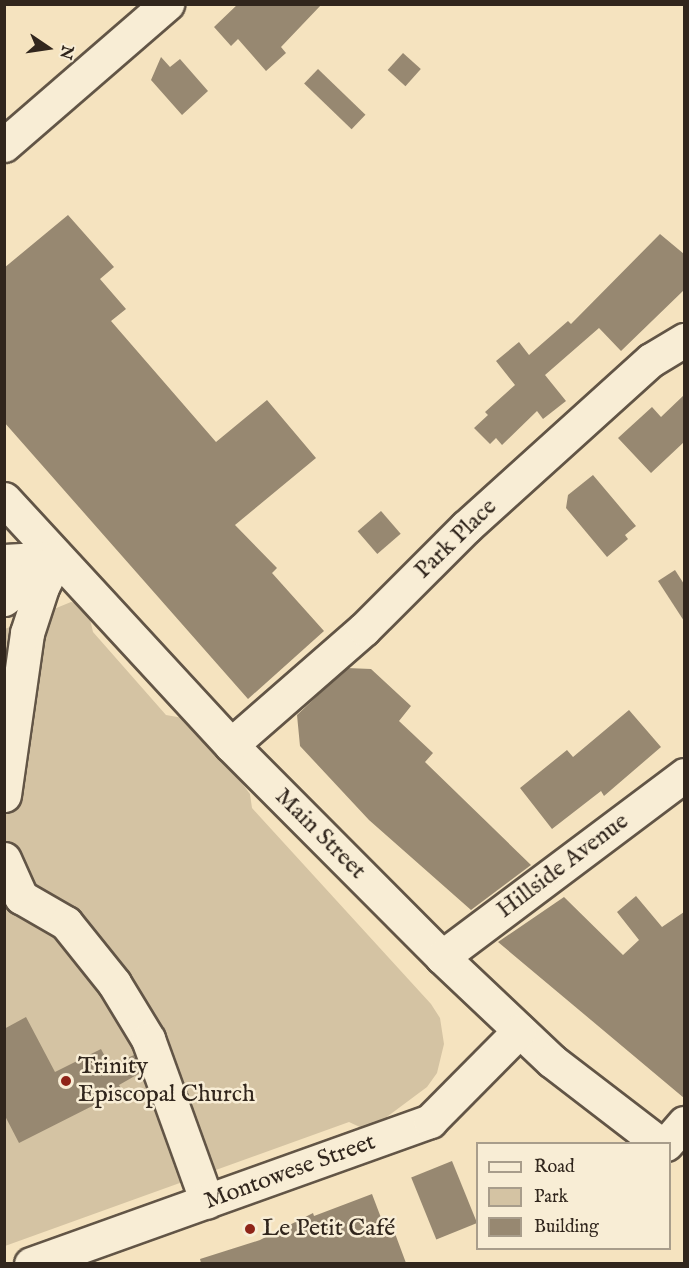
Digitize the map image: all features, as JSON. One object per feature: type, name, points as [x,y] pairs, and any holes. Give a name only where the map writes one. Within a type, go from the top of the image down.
[{"type":"street","points":[[4,145],[166,4]]},
{"type":"street","name":"Park Place","points":[[231,745],[364,629],[466,527],[651,360],[684,340]]},
{"type":"street","name":"Main Street","points":[[4,498],[231,745],[442,957],[552,1061],[659,1142]]},
{"type":"street","points":[[4,561],[57,558]]},
{"type":"street","points":[[4,599],[57,558]]},
{"type":"street","points":[[4,795],[27,633],[42,587],[57,558]]},
{"type":"street","name":"Hillside Avenue","points":[[442,957],[684,775]]},
{"type":"street","points":[[4,859],[15,889],[27,902],[66,923],[114,983],[148,1039],[207,1202]]},
{"type":"street","name":"Montowese Street","points":[[31,1263],[430,1121],[519,1031]]},
{"type":"street","points":[[667,1142],[684,1124]]},
{"type":"street","points":[[671,1151],[684,1161]]},
{"type":"green space","points":[[71,602],[80,604],[89,615],[93,632],[166,715],[183,718],[241,782],[250,794],[252,808],[431,1004],[440,1018],[444,1044],[437,1073],[427,1087],[380,1122],[362,1128],[349,1122],[5,1246],[5,629]]},
{"type":"building","points":[[238,4],[322,4],[281,47],[286,53],[266,71],[238,39],[231,46],[214,27]]},
{"type":"building","points":[[403,53],[421,69],[405,86],[388,70]]},
{"type":"building","points":[[161,57],[170,67],[180,59],[208,91],[182,115],[151,80]]},
{"type":"building","points":[[318,69],[365,115],[352,129],[304,83]]},
{"type":"building","points":[[68,215],[114,267],[100,279],[126,309],[111,321],[216,442],[267,400],[316,458],[235,525],[277,568],[272,573],[324,631],[248,699],[4,422],[4,268]]},
{"type":"building","points":[[660,234],[684,254],[684,290],[621,351],[599,328],[545,375],[566,401],[543,419],[537,411],[502,445],[496,438],[490,444],[474,428],[488,415],[485,412],[515,385],[496,361],[519,342],[529,355],[568,321],[571,324]]},
{"type":"building","points":[[684,395],[684,442],[651,473],[618,438],[652,407],[661,417]]},
{"type":"building","points":[[593,475],[636,526],[625,535],[628,539],[607,557],[566,508],[568,495]]},
{"type":"building","points":[[381,511],[401,534],[377,554],[358,531]]},
{"type":"building","points":[[675,570],[684,584],[684,621],[658,581]]},
{"type":"building","points":[[347,668],[371,669],[411,706],[399,721],[433,753],[425,762],[531,865],[471,910],[369,820],[300,746],[297,715]]},
{"type":"building","points":[[629,710],[661,747],[604,796],[601,791],[552,829],[520,788],[567,750],[573,757]]},
{"type":"building","points":[[636,896],[662,927],[684,912],[684,1098],[498,942],[564,897],[623,955],[639,940],[617,912]]},
{"type":"building","name":"Trinity Episcopal Church","points":[[26,1017],[55,1072],[101,1049],[110,1066],[134,1055],[140,1073],[119,1085],[122,1091],[19,1143],[4,1114],[4,1029]]},
{"type":"building","points":[[452,1161],[476,1224],[436,1240],[411,1177]]},
{"type":"building","points":[[372,1194],[383,1223],[390,1220],[406,1263],[201,1263],[200,1259],[260,1240],[313,1213],[314,1216]]},
{"type":"place","name":"Trinity Episcopal Church","points":[[66,1081]]},
{"type":"place","name":"Le Petit Café","points":[[250,1229]]}]
